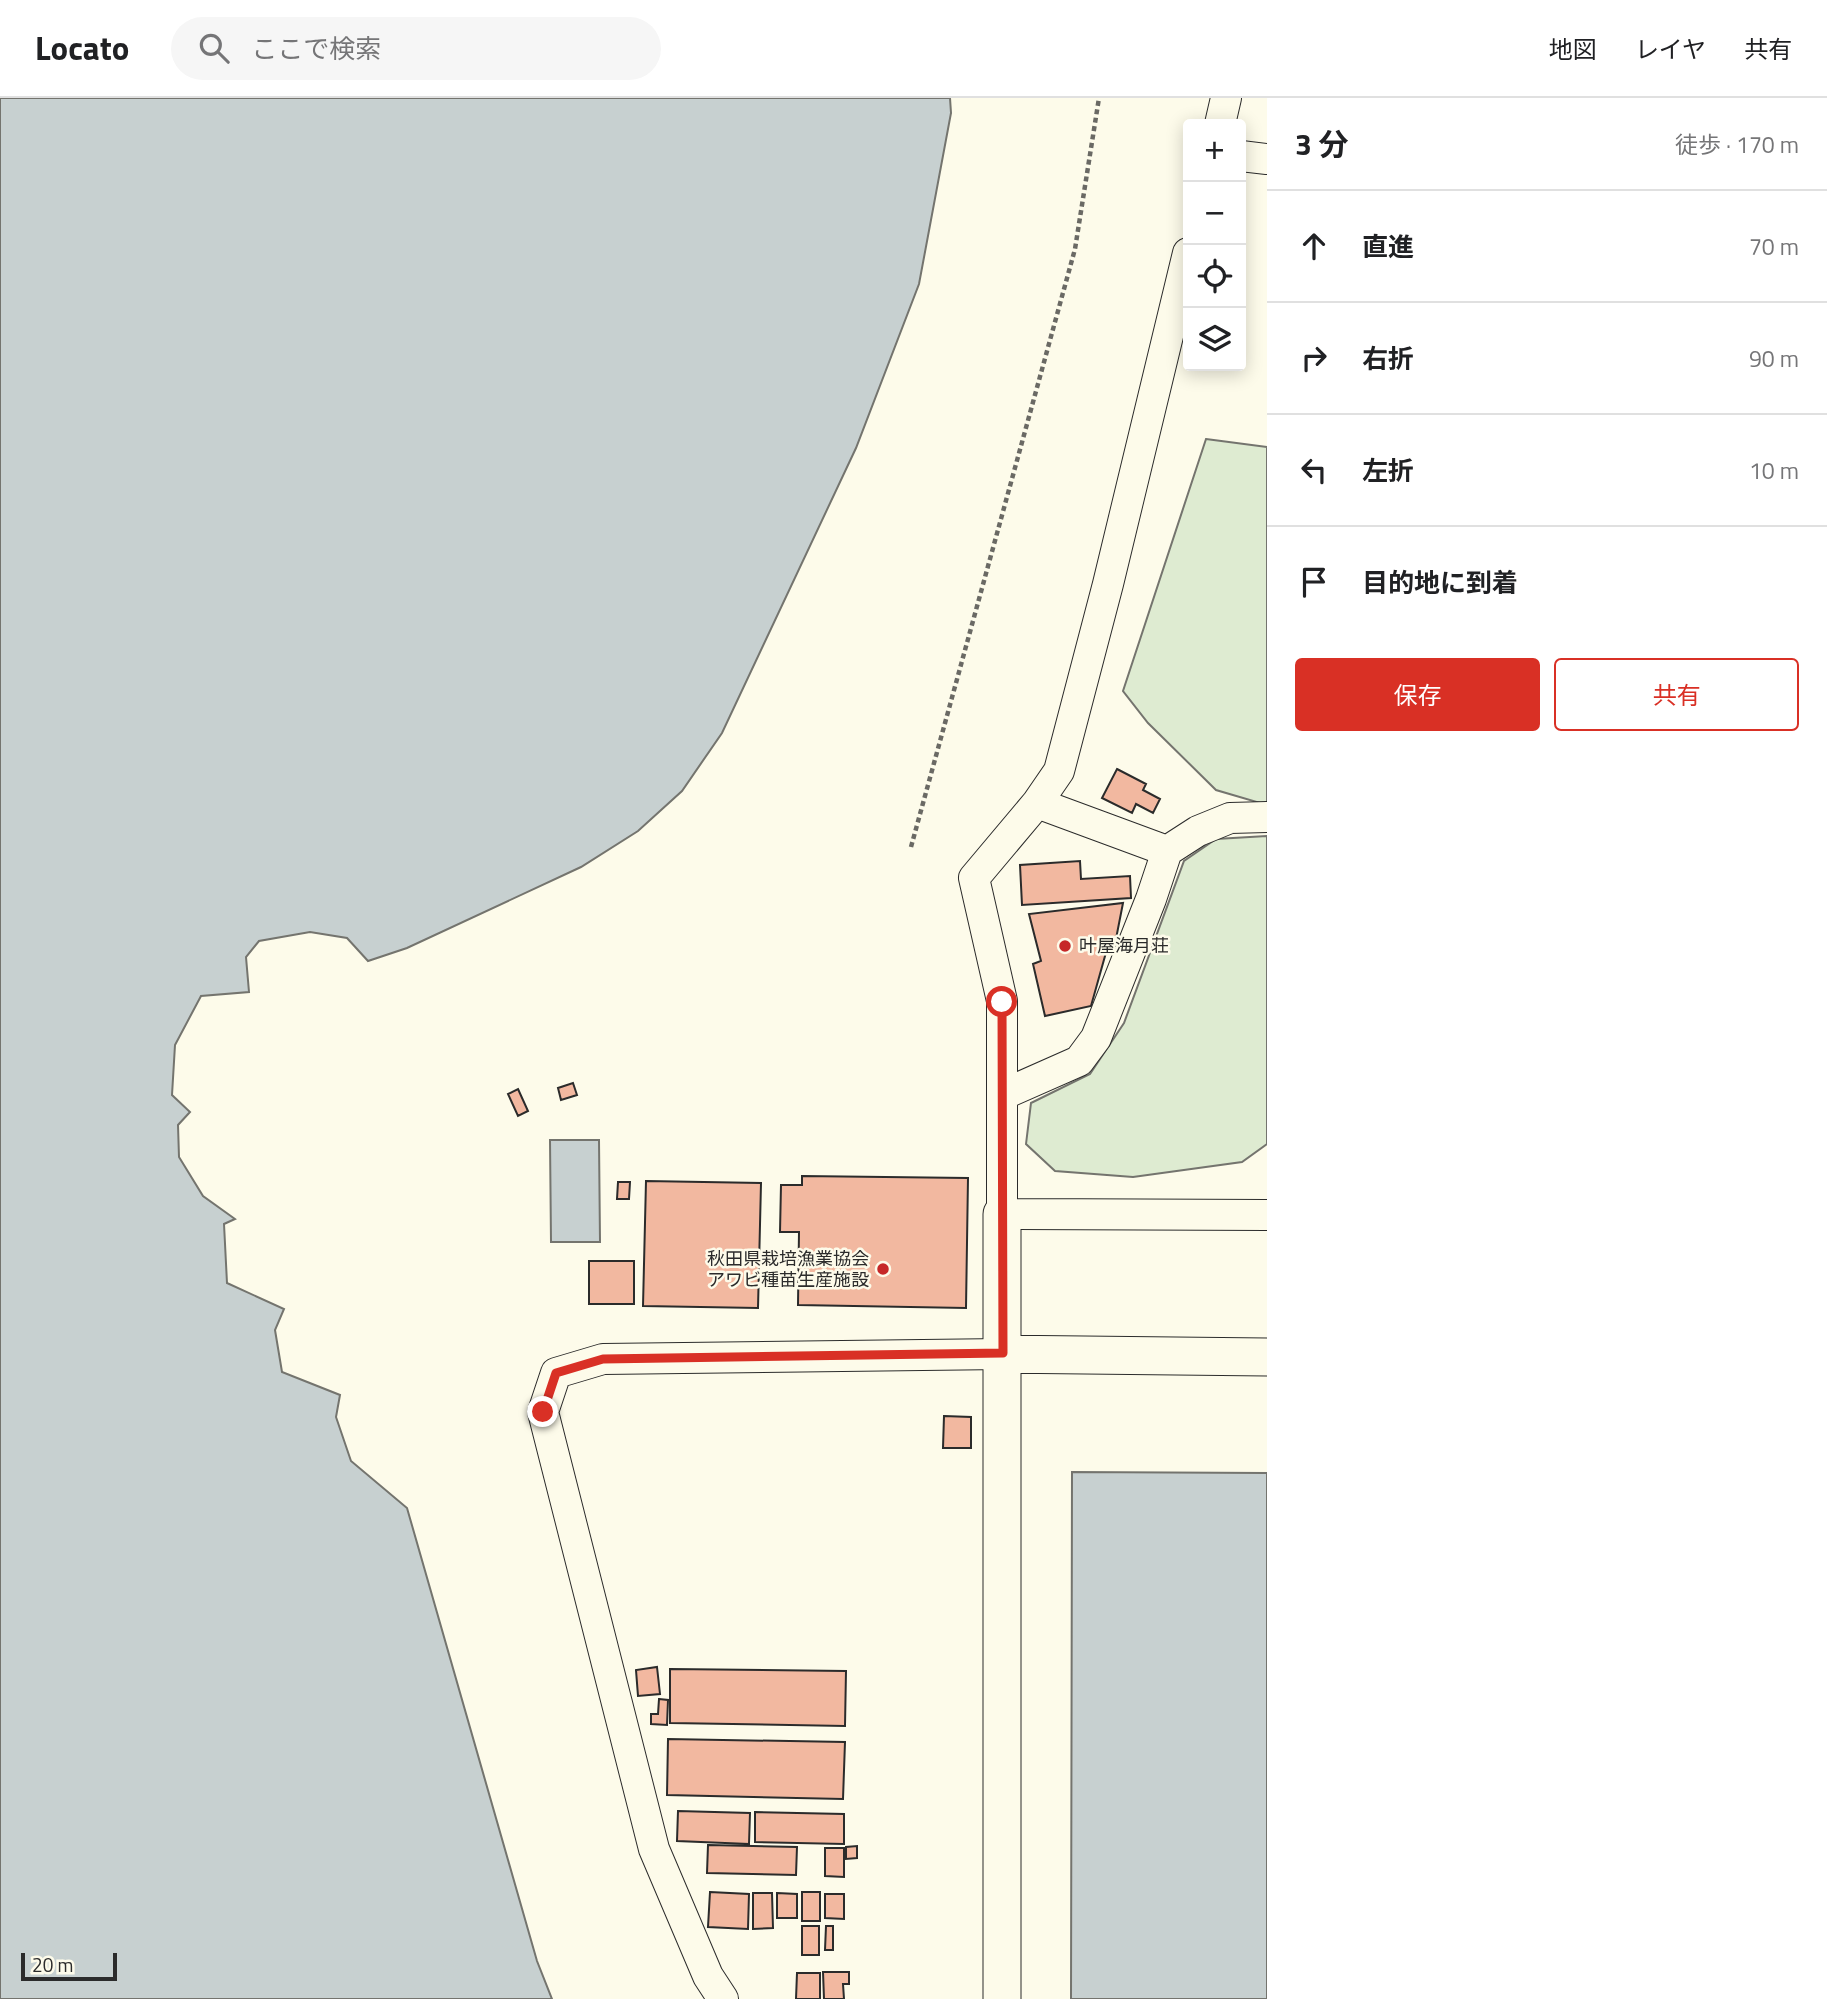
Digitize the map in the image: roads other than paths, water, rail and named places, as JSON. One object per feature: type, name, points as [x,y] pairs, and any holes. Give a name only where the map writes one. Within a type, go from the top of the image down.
[{"type":"street","points":[[1221,119],[1226,98]]},
{"type":"street","points":[[1246,157],[1267,159]]},
{"type":"street","points":[[1002,1999],[1002,1002],[974,878],[1037,803],[1059,771],[1108,584],[1183,274]]},
{"type":"street","points":[[1037,803],[1167,851]]},
{"type":"street","points":[[1002,1095],[1079,1061],[1096,1038],[1167,851],[1198,831],[1230,818],[1267,817]]},
{"type":"street","points":[[1002,1214],[1267,1215]]},
{"type":"street","points":[[723,1999],[708,1976],[654,1849],[543,1412],[556,1373],[603,1359],[1003,1353],[1267,1357]]},
{"type":"place","name":"叶屋海月荘","points":[[1065,946]]},
{"type":"place","name":"秋田県栽培漁業協会 アワビ種苗生産施設","points":[[883,1269]]}]
